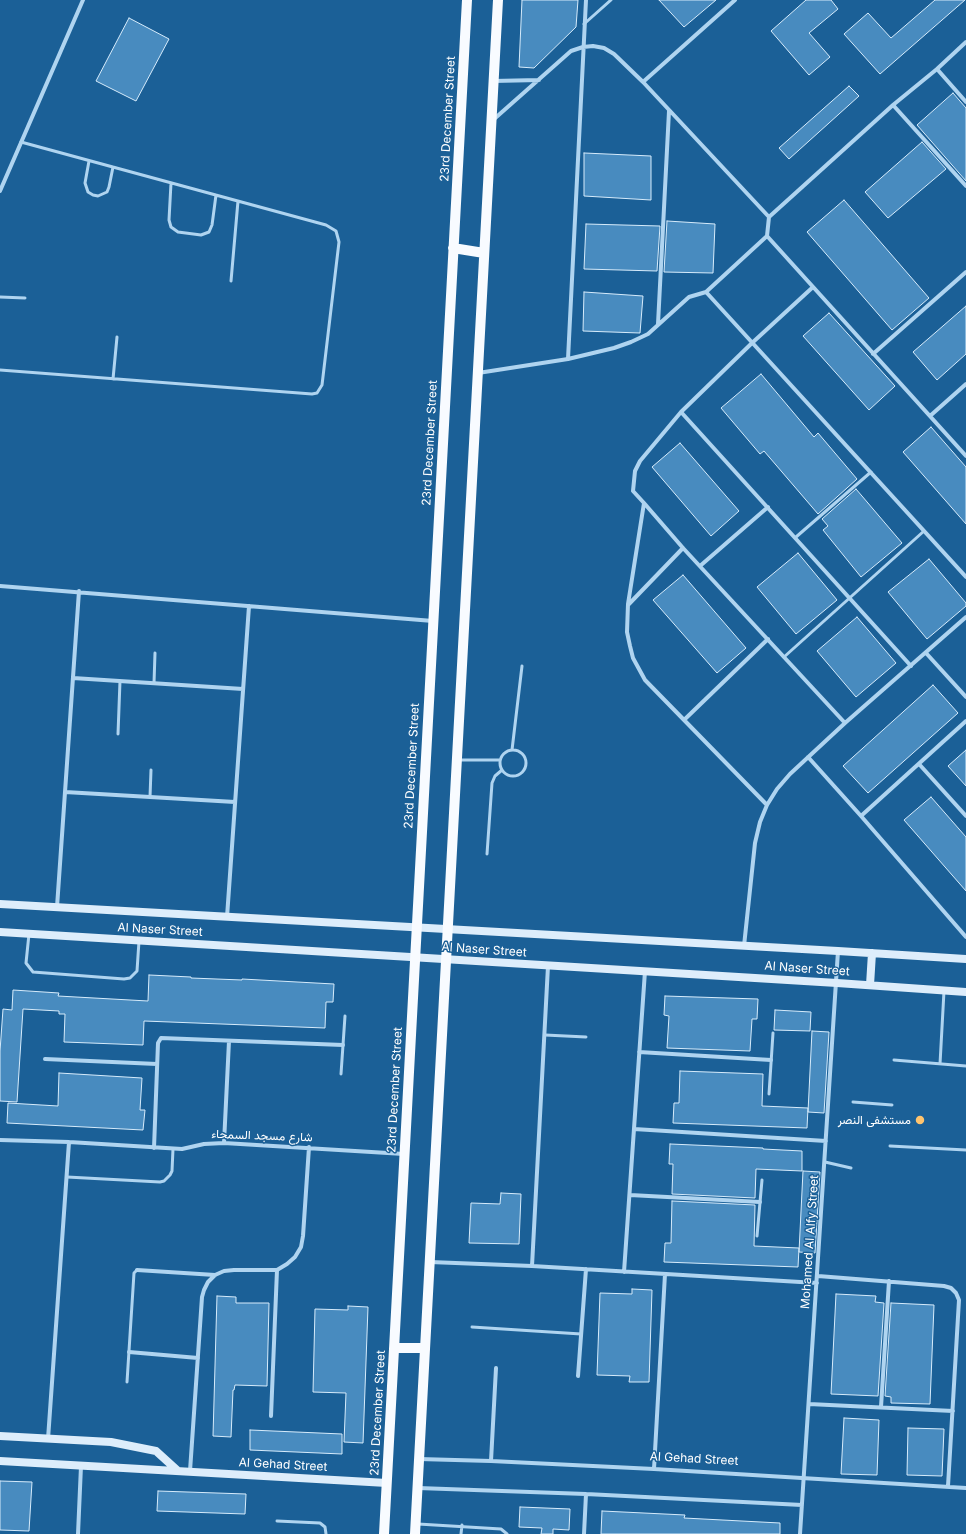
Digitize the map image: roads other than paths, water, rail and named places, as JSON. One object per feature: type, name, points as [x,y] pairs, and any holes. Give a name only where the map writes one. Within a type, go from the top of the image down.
[{"type":"main road","name":"23rd December Street","points":[[384,1534],[467,0]]},
{"type":"main road","points":[[416,1529],[498,0]]},
{"type":"main road","points":[[454,248],[484,253]]},
{"type":"main road","points":[[394,1348],[425,1348]]},
{"type":"street","points":[[0,192],[83,0]]},
{"type":"street","points":[[568,359],[586,0]]},
{"type":"street","points":[[643,82],[735,0]]},
{"type":"street","points":[[478,373],[568,359],[614,348],[632,342],[648,334],[689,296],[706,292],[767,236],[769,217],[893,104],[937,69],[966,42]]},
{"type":"street","points":[[491,122],[571,51],[583,47],[593,46],[604,48],[614,54],[643,82],[769,217]]},
{"type":"street","points":[[937,69],[966,102]]},
{"type":"street","points":[[493,81],[539,80]]},
{"type":"street","points":[[893,104],[966,186]]},
{"type":"street","points":[[658,324],[669,111]]},
{"type":"street","points":[[767,236],[966,456]]},
{"type":"street","points":[[873,354],[966,272]]},
{"type":"street","points":[[813,287],[752,343],[681,412],[640,461],[635,471],[633,492],[845,723]]},
{"type":"street","points":[[706,292],[966,577]]},
{"type":"street","points":[[930,416],[966,384]]},
{"type":"street","points":[[681,412],[768,506],[911,666]]},
{"type":"street","points":[[644,503],[628,604],[627,632],[636,664],[645,680],[768,805]]},
{"type":"street","points":[[700,566],[768,506]]},
{"type":"street","points":[[628,604],[683,548]]},
{"type":"street","points":[[0,586],[433,621]]},
{"type":"street","points":[[57,908],[79,592]]},
{"type":"street","points":[[227,917],[249,606]]},
{"type":"street","points":[[744,946],[755,843],[760,822],[777,789],[808,757],[845,723],[966,617]]},
{"type":"street","points":[[684,720],[768,639]]},
{"type":"street","points":[[926,653],[966,698]]},
{"type":"street","points":[[73,678],[243,688]]},
{"type":"street","points":[[861,816],[966,721]]},
{"type":"street","points":[[808,757],[966,937]]},
{"type":"street","points":[[919,764],[966,816]]},
{"type":"street","points":[[65,792],[235,802]]},
{"type":"street","name":"Al Naser Street","points":[[0,904],[966,959]]},
{"type":"street","name":"Al Naser Street","points":[[0,932],[966,992]]},
{"type":"street","name":"Mohamed Al Alfy Street","points":[[800,1534],[838,951]]},
{"type":"street","points":[[870,985],[872,953]]},
{"type":"street","points":[[532,1266],[548,966]]},
{"type":"street","points":[[624,1272],[645,972]]},
{"type":"street","points":[[154,1148],[158,1042],[161,1038],[343,1045]]},
{"type":"street","points":[[224,1143],[229,1041]]},
{"type":"street","points":[[639,1052],[771,1060]]},
{"type":"street","points":[[45,1059],[157,1064]]},
{"type":"street","points":[[634,1129],[826,1141]]},
{"type":"street","name":"شارع مسجد السمحاء","points":[[0,1140],[69,1142],[173,1149],[182,1149],[204,1144],[224,1143],[404,1154]]},
{"type":"street","points":[[48,1439],[69,1142]]},
{"type":"street","points":[[190,1472],[202,1297],[208,1282],[215,1275],[224,1271],[277,1270],[295,1257],[301,1247],[303,1236],[309,1147]]},
{"type":"street","points":[[630,1195],[760,1202]]},
{"type":"street","points":[[430,1262],[532,1266],[817,1283]]},
{"type":"street","points":[[578,1376],[586,1269]]},
{"type":"street","points":[[137,1270],[215,1275]]},
{"type":"street","points":[[271,1416],[277,1270]]},
{"type":"street","points":[[654,1469],[665,1274]]},
{"type":"street","points":[[818,1276],[944,1286],[952,1288],[956,1293],[959,1300],[948,1486]]},
{"type":"street","points":[[881,1407],[889,1281]]},
{"type":"street","points":[[129,1352],[198,1358]]},
{"type":"street","points":[[491,1461],[496,1368]]},
{"type":"street","points":[[809,1404],[952,1411]]},
{"type":"street","points":[[0,1436],[111,1442],[156,1450],[178,1471]]},
{"type":"street","name":"Al Gehad Street","points":[[419,1459],[654,1469],[966,1488]]},
{"type":"street","name":"Al Gehad Street","points":[[0,1461],[387,1483]]},
{"type":"street","points":[[78,1534],[81,1466]]},
{"type":"street","points":[[418,1488],[586,1494],[802,1505]]},
{"type":"street","points":[[584,1534],[586,1494]]},
{"type":"lane","points":[[584,24],[611,0]]},
{"type":"lane","points":[[0,370],[312,394],[316,393],[322,385],[339,242],[336,231],[326,225],[21,142]]},
{"type":"lane","points":[[89,161],[85,183],[88,192],[93,195],[98,196],[107,192],[113,168]]},
{"type":"lane","points":[[171,183],[169,220],[171,227],[178,232],[201,235],[209,232],[212,225],[216,195]]},
{"type":"lane","points":[[231,281],[238,201]]},
{"type":"lane","points":[[0,297],[25,298]]},
{"type":"lane","points":[[113,379],[117,337]]},
{"type":"lane","points":[[796,538],[870,472]]},
{"type":"lane","points":[[784,657],[924,531]]},
{"type":"lane","points":[[154,683],[155,653]]},
{"type":"lane","points":[[512,750],[522,666]]},
{"type":"lane","points":[[118,734],[120,681]]},
{"type":"lane","points":[[512,750],[518,751],[523,755],[526,760],[526,766],[523,772],[512,776],[502,770],[500,760],[502,755],[512,750]]},
{"type":"lane","points":[[457,760],[500,760]]},
{"type":"lane","points":[[150,797],[151,770]]},
{"type":"lane","points":[[487,854],[492,783],[495,776],[502,770]]},
{"type":"lane","points":[[29,934],[26,963],[33,972],[124,979],[130,978],[137,971],[139,941]]},
{"type":"lane","points":[[940,1064],[944,991]]},
{"type":"lane","points":[[341,1074],[345,1016]]},
{"type":"lane","points":[[769,1094],[773,1033]]},
{"type":"lane","points":[[545,1035],[586,1038]]},
{"type":"lane","points":[[894,1060],[966,1066]]},
{"type":"lane","points":[[853,1102],[892,1105]]},
{"type":"lane","points":[[890,1146],[966,1150]]},
{"type":"lane","points":[[67,1177],[164,1181],[172,1171],[173,1149]]},
{"type":"lane","points":[[825,1162],[851,1168]]},
{"type":"lane","points":[[757,1236],[762,1180]]},
{"type":"lane","points":[[127,1382],[134,1273],[137,1270]]},
{"type":"lane","points":[[472,1327],[581,1334]]},
{"type":"lane","points":[[277,1521],[320,1523],[325,1527],[326,1534]]},
{"type":"lane","points":[[416,1529],[462,1526],[501,1529],[507,1534]]},
{"type":"lane","points":[[461,1534],[462,1526]]},
{"type":"place","name":"مستشفى النصر","points":[[920,1120]]}]
